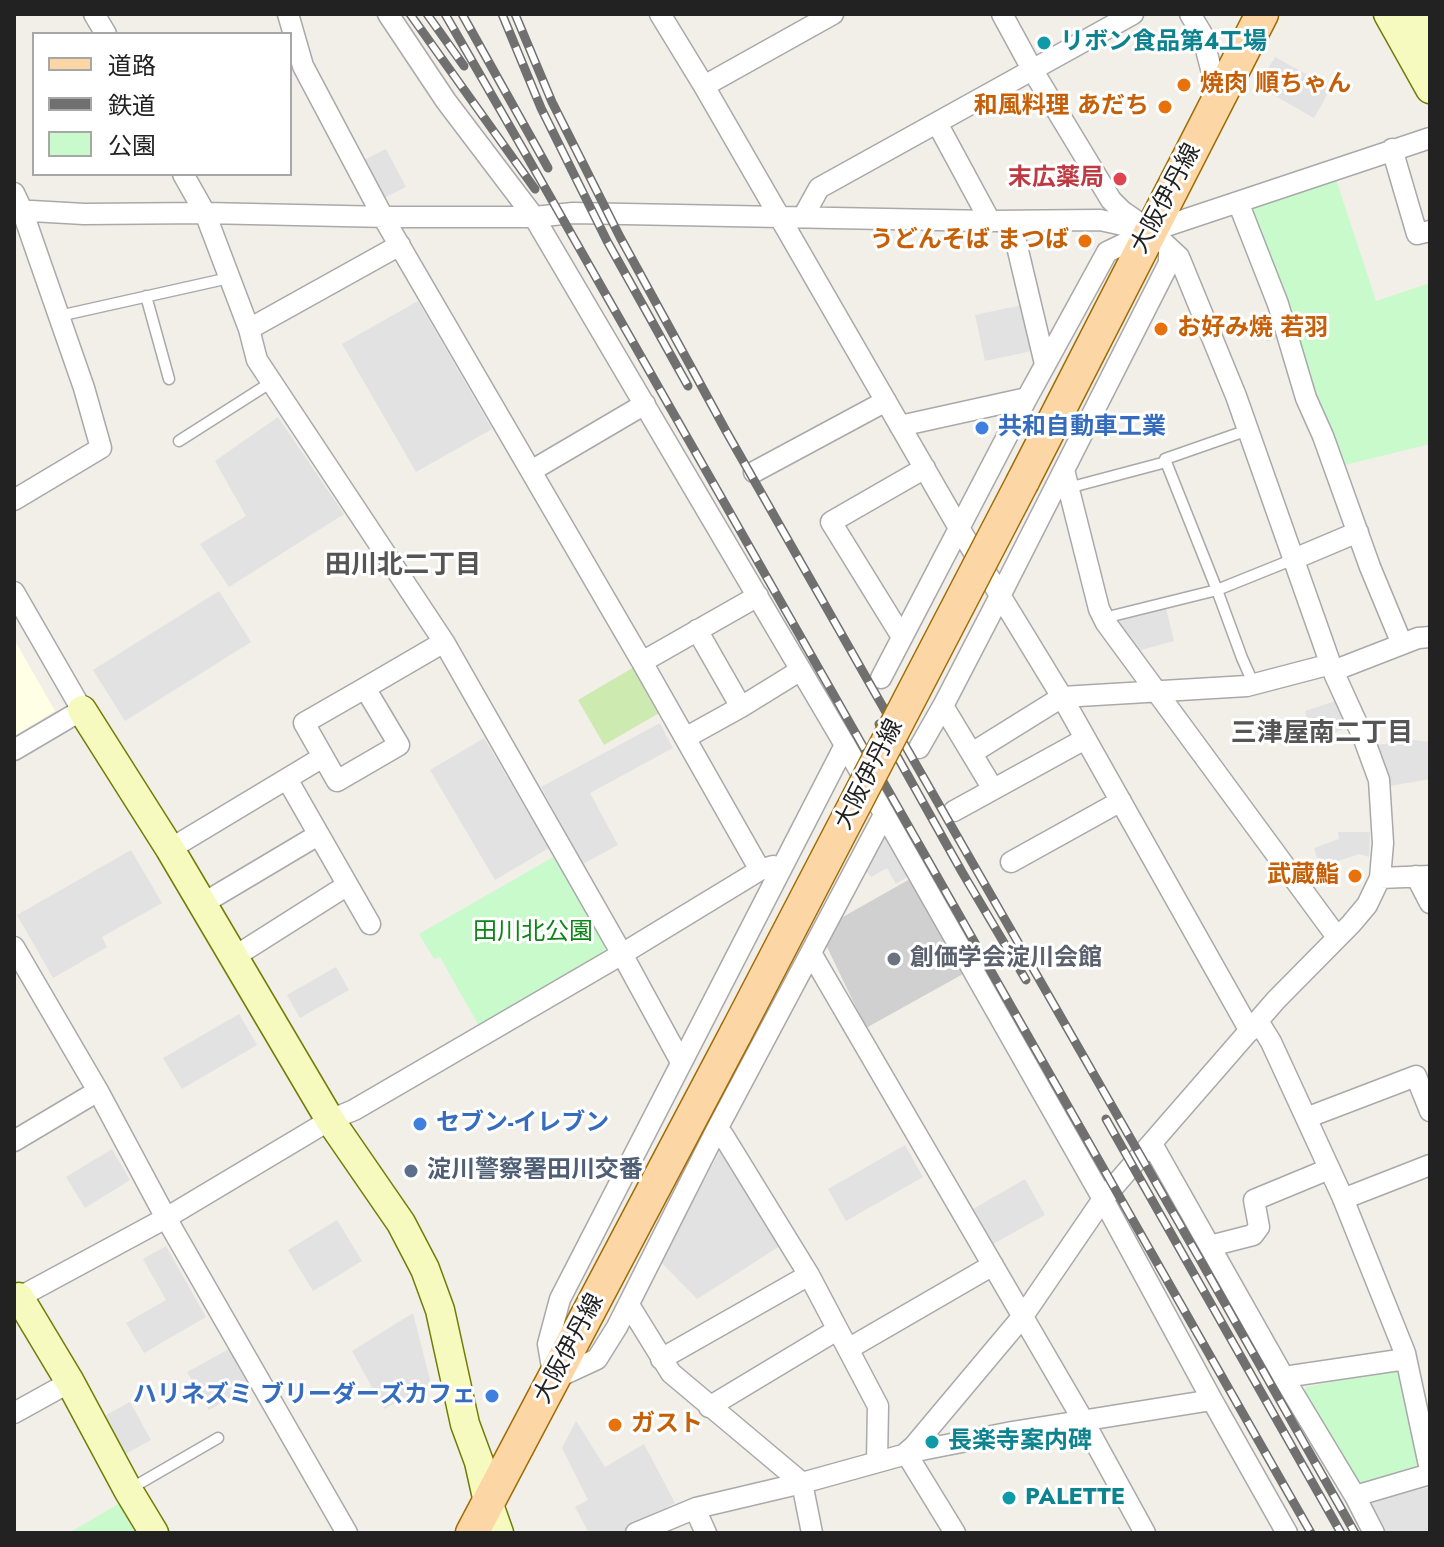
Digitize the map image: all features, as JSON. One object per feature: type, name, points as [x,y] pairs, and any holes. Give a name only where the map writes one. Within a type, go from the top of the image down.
[{"type":"main road","name":"大阪伊丹線","points":[[472,1533],[1023,481],[1160,239],[1262,14]]},
{"type":"street","points":[[94,14],[105,32]]},
{"type":"street","points":[[288,14],[303,66],[383,217],[760,870]]},
{"type":"street","points":[[388,14],[446,101],[534,217],[645,404],[845,745],[1103,1199],[1287,1533]]},
{"type":"street","points":[[660,14],[1254,1026],[1271,1042],[1343,1199],[1406,1359],[1430,1472],[1355,1496]]},
{"type":"street","points":[[906,1453],[1023,1316],[1103,1199],[1254,1026],[1367,905],[1380,878],[1383,843],[1379,780],[1332,667],[1248,430],[1179,257],[1111,200],[1002,14]]},
{"type":"street","points":[[803,217],[819,188],[1133,14]]},
{"type":"street","points":[[1190,14],[1202,34],[1211,69]]},
{"type":"street","points":[[1388,14],[1430,89]]},
{"type":"street","points":[[1412,14],[1430,47]]},
{"type":"street","points":[[704,86],[819,17]]},
{"type":"street","points":[[937,123],[990,221]]},
{"type":"street","points":[[881,678],[1107,252],[1160,239],[1238,202],[1430,138]]},
{"type":"street","points":[[1392,149],[1417,234],[1430,231]]},
{"type":"street","points":[[184,176],[205,213],[249,329],[257,360],[444,642],[681,1062]]},
{"type":"street","points":[[1238,202],[1278,304],[1306,398],[1402,644]]},
{"type":"street","points":[[14,500],[101,448],[84,388],[17,204],[84,214],[534,217],[573,213],[990,221],[1100,220],[1160,239]]},
{"type":"street","points":[[1011,221],[1045,364]]},
{"type":"street","points":[[919,748],[1066,479],[1169,263],[1160,239]]},
{"type":"street","points":[[249,329],[400,245]]},
{"type":"street","points":[[900,426],[1027,398]]},
{"type":"street","points":[[754,472],[886,401]]},
{"type":"street","points":[[531,471],[645,404]]},
{"type":"street","points":[[902,637],[831,522],[925,468]]},
{"type":"street","points":[[1066,479],[1099,609],[1104,618],[1337,937]]},
{"type":"street","points":[[1294,559],[1358,532]]},
{"type":"street","points":[[14,592],[330,1120],[401,1223],[425,1269],[440,1310],[465,1424],[499,1533]]},
{"type":"street","points":[[642,662],[758,596]]},
{"type":"street","points":[[697,630],[741,707]]},
{"type":"street","points":[[972,753],[1062,697],[1254,685],[1332,667],[1418,638],[1430,637]]},
{"type":"street","points":[[365,688],[399,745],[337,781],[304,723],[444,642]]},
{"type":"street","points":[[685,738],[801,670]]},
{"type":"street","points":[[943,706],[993,789]]},
{"type":"street","points":[[14,750],[82,710]]},
{"type":"street","points":[[954,811],[1085,739]]},
{"type":"street","points":[[845,745],[560,1299],[548,1344],[554,1379],[597,1359],[629,1305],[716,1131],[884,815]]},
{"type":"street","points":[[170,849],[323,757]]},
{"type":"street","points":[[287,779],[370,924]]},
{"type":"street","points":[[1011,862],[1121,801]]},
{"type":"street","points":[[202,904],[318,835]]},
{"type":"street","points":[[154,1533],[70,1382],[16,1295],[166,1218],[330,1120],[354,1110],[622,954],[760,870],[784,863]]},
{"type":"street","points":[[1380,878],[1423,876],[1430,903]]},
{"type":"street","points":[[234,957],[346,886]]},
{"type":"street","points":[[14,947],[347,1533]]},
{"type":"street","points":[[811,953],[1083,1420],[1145,1533]]},
{"type":"street","points":[[1306,1118],[1416,1076],[1430,1111]]},
{"type":"street","points":[[14,1141],[98,1091]]},
{"type":"street","points":[[716,1131],[723,1135],[809,1275],[878,1406],[877,1462]]},
{"type":"street","points":[[1152,1144],[1374,1533]]},
{"type":"street","points":[[1343,1199],[1430,1165]]},
{"type":"street","points":[[1210,1246],[1253,1235],[1259,1227],[1254,1200],[1329,1169]]},
{"type":"street","points":[[848,1349],[993,1265]]},
{"type":"street","points":[[661,1359],[809,1275]]},
{"type":"street","points":[[629,1305],[671,1373],[802,1483],[812,1533]]},
{"type":"street","points":[[709,1407],[837,1330]]},
{"type":"street","points":[[1284,1377],[1406,1359]]},
{"type":"street","points":[[14,1413],[70,1382]]},
{"type":"street","points":[[636,1533],[695,1509],[906,1453],[1012,1432],[1212,1400]]},
{"type":"street","points":[[906,1453],[955,1533]]},
{"type":"street","points":[[695,1509],[706,1533]]},
{"type":"lane","points":[[59,316],[229,278]]},
{"type":"lane","points":[[146,296],[169,379]]},
{"type":"lane","points":[[179,441],[270,383]]},
{"type":"lane","points":[[1066,479],[1164,462],[1165,459],[1248,430]]},
{"type":"lane","points":[[1164,462],[1254,685]]},
{"type":"lane","points":[[1104,618],[1217,590],[1294,559]]},
{"type":"lane","points":[[128,1490],[218,1438]]},
{"type":"shaded area","points":[[1275,57],[1331,88],[1314,118],[1258,86]]},
{"type":"shaded area","points":[[386,149],[406,187],[384,198],[364,160]]},
{"type":"shaded area","points":[[418,301],[492,429],[416,472],[342,344]]},
{"type":"shaded area","points":[[1022,305],[1032,351],[985,361],[975,315]]},
{"type":"shaded area","points":[[1267,312],[1277,338],[1267,342],[1257,317]]},
{"type":"shaded area","points":[[278,417],[344,514],[229,587],[200,544],[246,516],[215,461]]},
{"type":"shaded area","points":[[219,591],[251,642],[125,721],[93,670]]},
{"type":"shaded area","points":[[1166,608],[1174,641],[1137,651],[1116,622]]},
{"type":"shaded area","points":[[14,639],[55,711],[14,736]]},
{"type":"shaded area","points":[[1335,701],[1348,727],[1312,738],[1305,711]]},
{"type":"shaded area","points":[[660,723],[673,748],[590,793],[618,845],[583,864],[541,787]]},
{"type":"shaded area","points":[[484,738],[549,848],[495,880],[430,770]]},
{"type":"shaded area","points":[[1414,740],[1430,742],[1430,779],[1385,787],[1376,745]]},
{"type":"shaded area","points":[[883,831],[909,876],[896,884],[887,868],[871,877],[864,868]]},
{"type":"shaded area","points":[[1338,832],[1370,832],[1369,857],[1359,854],[1320,867],[1314,848],[1339,839]]},
{"type":"shaded area","points":[[131,850],[162,903],[102,937],[107,947],[53,978],[17,915]]},
{"type":"shaded area","name":"創価学会淀川会館","points":[[910,879],[963,974],[866,1028],[826,945],[841,918]]},
{"type":"shaded area","points":[[336,967],[349,990],[300,1018],[287,995]]},
{"type":"shaded area","points":[[239,1014],[257,1045],[182,1089],[163,1058]]},
{"type":"shaded area","points":[[905,1145],[923,1177],[846,1221],[828,1189]]},
{"type":"shaded area","points":[[722,1147],[780,1246],[697,1299],[661,1262]]},
{"type":"shaded area","points":[[112,1149],[130,1180],[85,1208],[66,1177]]},
{"type":"shaded area","points":[[1025,1179],[1045,1215],[993,1244],[973,1209]]},
{"type":"shaded area","points":[[337,1220],[362,1261],[313,1291],[288,1250]]},
{"type":"shaded area","points":[[166,1246],[206,1317],[144,1353],[126,1323],[166,1300],[143,1259]]},
{"type":"shaded area","points":[[413,1313],[431,1384],[384,1409],[352,1351]]},
{"type":"shaded area","points":[[229,1349],[250,1387],[209,1410],[187,1372]]},
{"type":"shaded area","points":[[130,1402],[151,1440],[120,1457],[99,1419]]},
{"type":"shaded area","points":[[576,1421],[605,1467],[644,1444],[675,1503],[620,1533],[589,1533],[575,1507],[588,1500],[562,1448]]},
{"type":"shaded area","points":[[1430,1487],[1430,1533],[1381,1533],[1364,1503]]},
{"type":"green space","points":[[1336,179],[1376,301],[1430,283],[1430,444],[1341,466],[1246,207]]},
{"type":"green space","points":[[634,667],[661,712],[604,745],[578,700]]},
{"type":"green space","name":"田川北公園","points":[[555,856],[605,944],[604,956],[479,1026],[440,957],[434,959],[419,934]]},
{"type":"green space","points":[[1402,1368],[1422,1465],[1416,1472],[1358,1483],[1301,1396],[1306,1387]]},
{"type":"green space","points":[[120,1503],[137,1533],[69,1533]]},
{"type":"railway","points":[[410,14],[535,189]]},
{"type":"railway","points":[[427,14],[464,66]]},
{"type":"railway","points":[[445,14],[1311,1533]]},
{"type":"railway","points":[[462,14],[548,168]]},
{"type":"railway","points":[[502,14],[541,108],[607,241],[688,386]]},
{"type":"railway","points":[[515,14],[552,102],[620,237],[726,431],[1355,1533]]},
{"type":"railway","points":[[879,724],[1026,980]]},
{"type":"railway","points":[[1106,1119],[1341,1533]]},
{"type":"place","name":"リボン食品第４工場","points":[[1044,43]]},
{"type":"place","name":"焼肉 順ちゃん","points":[[1184,85]]},
{"type":"place","name":"和風料理 あだち","points":[[1165,107]]},
{"type":"place","name":"末広薬局","points":[[1120,179]]},
{"type":"place","name":"うどんそば まつば","points":[[1085,241]]},
{"type":"place","name":"お好み焼 若羽","points":[[1161,329]]},
{"type":"place","name":"共和自動車工業","points":[[982,428]]},
{"type":"place","name":"武蔵鮨","points":[[1355,876]]},
{"type":"place","name":"創価学会淀川会館","points":[[894,959]]},
{"type":"place","name":"セブン-イレブン","points":[[420,1124]]},
{"type":"place","name":"淀川警察署田川交番","points":[[411,1171]]},
{"type":"place","name":"ハリネズミ ブリーダーズカフェ","points":[[492,1396]]},
{"type":"place","name":"ガスト","points":[[615,1425]]},
{"type":"place","name":"長楽寺案内碑","points":[[932,1442]]},
{"type":"place","name":"PALETTE","points":[[1009,1498]]},
{"type":"district","name":"田川北二丁目","points":[[403,567]]},
{"type":"district","name":"三津屋南二丁目","points":[[1322,735]]}]
